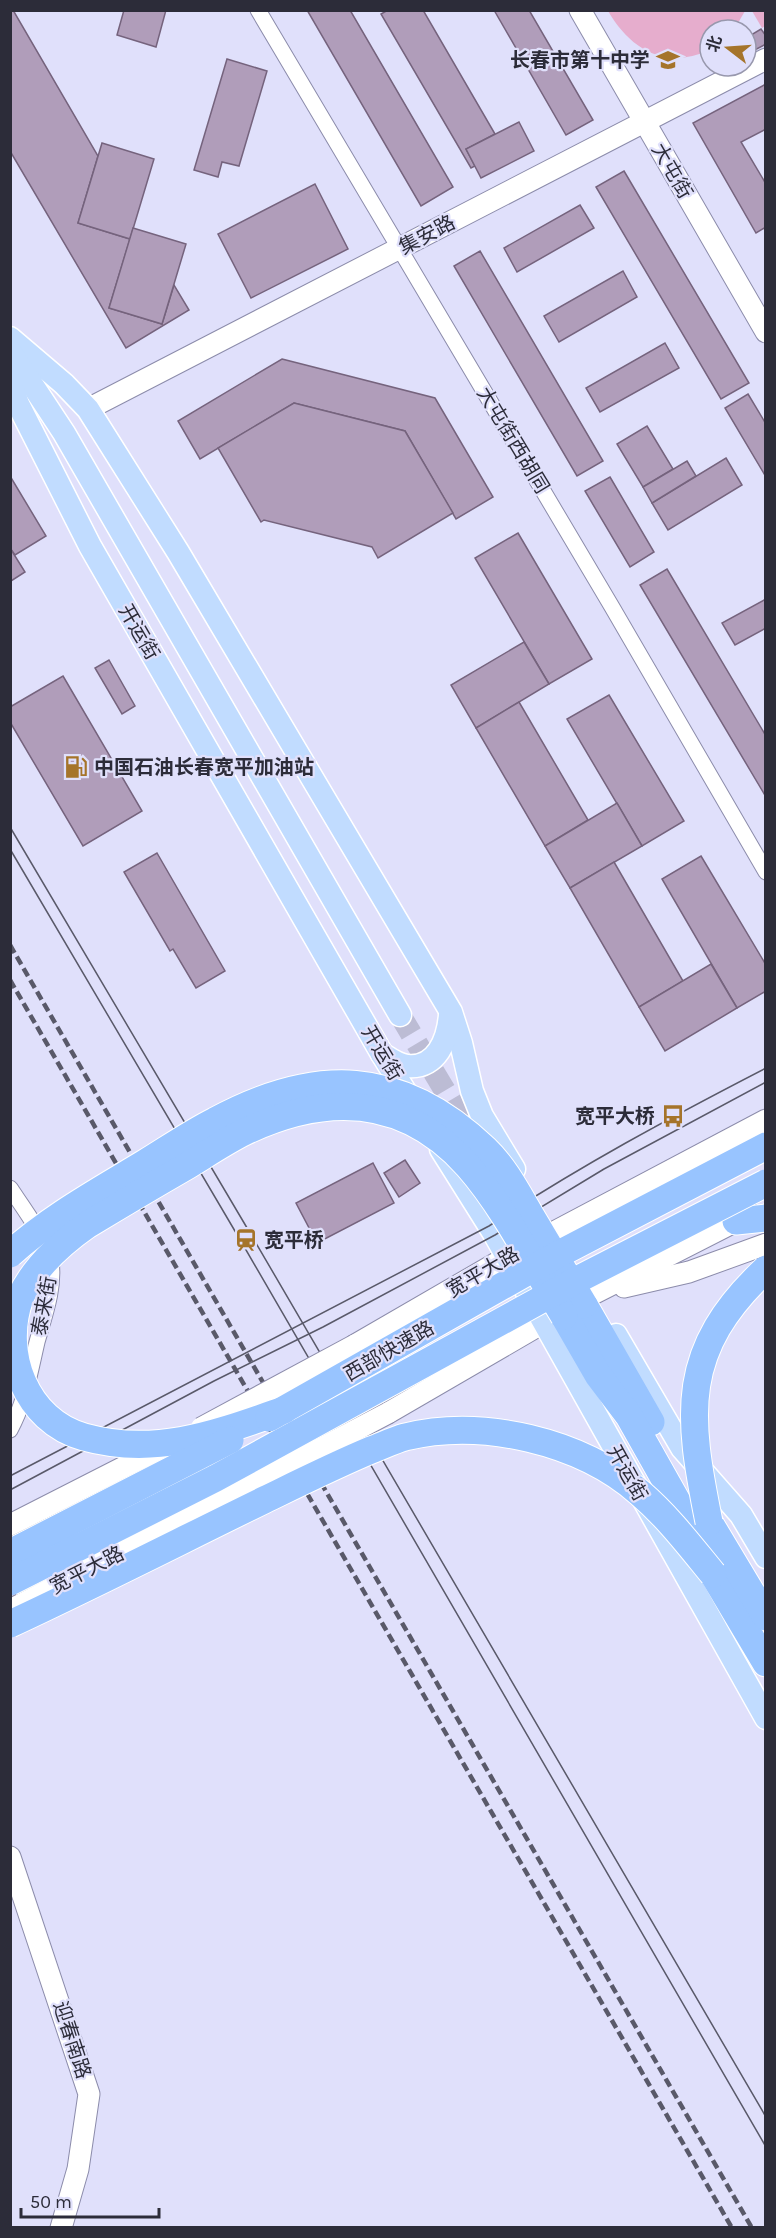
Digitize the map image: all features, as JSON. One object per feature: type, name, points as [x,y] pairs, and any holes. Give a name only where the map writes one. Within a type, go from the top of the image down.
[{"type":"highway","points":[[10,1254],[46,1225],[215,1120],[257,1101],[299,1087],[344,1082],[368,1085],[394,1091],[448,1117],[486,1150],[503,1172],[584,1305],[710,1548],[765,1663]]},
{"type":"highway","points":[[284,1410],[208,1437],[154,1445],[119,1444],[86,1438],[69,1432],[37,1408],[19,1381],[12,1347],[15,1311],[31,1278],[70,1237],[244,1132],[292,1114],[323,1106],[368,1108],[409,1120],[454,1150],[495,1201],[597,1375],[628,1416],[700,1542],[710,1548]]},
{"type":"highway","name":"西部快速路","points":[[10,1553],[211,1450],[557,1255],[765,1146]]},
{"type":"highway","name":"西部快速路","points":[[10,1582],[216,1478],[575,1281],[765,1183]]},
{"type":"highway","points":[[736,1221],[765,1218]]},
{"type":"highway","points":[[710,1548],[695,1446],[693,1410],[697,1383],[703,1354],[715,1328],[733,1302],[765,1269]]},
{"type":"highway","points":[[10,1624],[340,1463],[404,1437],[445,1431],[488,1431],[528,1438],[568,1451],[614,1473],[710,1548],[765,1617]]},
{"type":"main road","name":"大屯街","points":[[580,10],[765,332]]},
{"type":"main road","name":"集安路","points":[[88,409],[765,59]]},
{"type":"main road","points":[[10,338],[64,384],[88,409],[177,552],[451,1012],[472,1090],[482,1116],[682,1448],[741,1515],[765,1557]]},
{"type":"main road","name":"开运街","points":[[10,351],[70,443],[400,1016]]},
{"type":"main road","name":"开运街","points":[[10,382],[18,404],[90,546],[382,1054],[507,1257],[765,1718]]},
{"type":"main road","points":[[382,1054],[398,1064],[408,1066],[424,1064],[437,1054],[445,1043],[451,1012]]},
{"type":"main road","name":"宽平大路","points":[[10,1525],[201,1428],[355,1345],[507,1257],[765,1120]]},
{"type":"main road","name":"宽平大路","points":[[10,1610],[388,1413],[591,1295],[765,1206]]},
{"type":"main road","points":[[591,1295],[689,1272],[765,1244]]},
{"type":"main road","points":[[710,1548],[765,1651]]},
{"type":"main road","name":"迎春南路","points":[[10,1857],[89,2094],[78,2169],[62,2228]]},
{"type":"street","name":"大屯街西胡同","points":[[258,10],[612,606],[765,872]]},
{"type":"street","name":"泰来街","points":[[10,1188],[48,1249],[51,1275],[49,1297],[22,1404],[10,1431]]},
{"type":"shaded area","points":[[608,11],[745,11],[741,18],[698,18],[698,54],[678,58],[651,53],[639,46],[617,25]]},
{"type":"shaded area","points":[[752,11],[765,11],[765,26],[762,28]]},
{"type":"building","points":[[10,10],[13,10],[98,156],[78,223],[130,239],[109,308],[162,324],[174,285],[189,310],[126,348],[10,151]]},
{"type":"building","points":[[124,10],[166,10],[156,47],[117,35]]},
{"type":"building","points":[[307,10],[350,10],[453,187],[421,206]]},
{"type":"building","points":[[388,10],[423,10],[495,134],[466,149],[475,166],[471,168],[381,14]]},
{"type":"building","points":[[494,10],[529,10],[593,120],[566,135]]},
{"type":"building","points":[[761,29],[766,36],[766,44],[758,48],[758,31]]},
{"type":"building","points":[[227,59],[267,71],[239,166],[222,162],[218,177],[194,170]]},
{"type":"building","points":[[766,84],[766,129],[741,142],[766,184],[766,227],[756,233],[693,123]]},
{"type":"building","points":[[519,122],[534,151],[481,178],[466,149]]},
{"type":"building","points":[[102,143],[154,159],[130,239],[78,223]]},
{"type":"building","points":[[624,171],[749,383],[721,399],[596,187]]},
{"type":"building","points":[[315,184],[348,249],[251,298],[218,234]]},
{"type":"building","points":[[580,205],[594,228],[517,272],[504,248]]},
{"type":"building","points":[[133,228],[186,244],[162,324],[109,308]]},
{"type":"building","points":[[480,251],[603,461],[577,476],[454,266]]},
{"type":"building","points":[[623,271],[637,297],[559,342],[544,316]]},
{"type":"building","points":[[665,343],[679,368],[600,412],[586,388]]},
{"type":"building","points":[[282,359],[435,398],[493,497],[456,519],[405,431],[294,403],[200,459],[178,421]]},
{"type":"building","points":[[748,394],[766,424],[766,477],[725,408]]},
{"type":"building","points":[[294,403],[405,431],[453,513],[378,558],[372,547],[264,520],[261,522],[218,448]]},
{"type":"building","points":[[647,426],[673,469],[643,487],[617,444]]},
{"type":"building","points":[[726,458],[742,485],[668,530],[652,503]]},
{"type":"building","points":[[687,461],[696,476],[652,503],[643,487]]},
{"type":"building","points":[[10,476],[46,536],[15,555],[10,548]]},
{"type":"building","points":[[610,477],[654,552],[630,567],[585,491]]},
{"type":"building","points":[[518,533],[592,659],[549,684],[475,558]]},
{"type":"building","points":[[10,548],[25,572],[11,581],[10,580]]},
{"type":"building","points":[[667,569],[766,736],[766,797],[640,585]]},
{"type":"building","points":[[766,599],[766,628],[735,645],[722,623]]},
{"type":"building","points":[[524,642],[549,684],[476,728],[451,685]]},
{"type":"building","points":[[109,660],[135,706],[122,714],[95,668]]},
{"type":"building","name":"中国石油长春宽平加油站","points":[[63,676],[142,811],[83,846],[10,722],[10,707]]},
{"type":"building","points":[[609,695],[684,821],[642,846],[567,719]]},
{"type":"building","points":[[519,702],[588,820],[545,846],[476,728]]},
{"type":"building","points":[[617,803],[642,846],[570,888],[545,846]]},
{"type":"building","points":[[157,853],[225,971],[196,988],[173,949],[170,951],[124,872]]},
{"type":"building","points":[[701,856],[766,965],[766,991],[737,1008],[662,879]]},
{"type":"building","points":[[614,862],[683,981],[639,1007],[570,888]]},
{"type":"building","points":[[711,964],[737,1008],[665,1051],[639,1007]]},
{"type":"building","points":[[405,1160],[420,1183],[399,1197],[384,1173]]},
{"type":"building","points":[[373,1163],[394,1203],[317,1243],[296,1203]]},
{"type":"tunnel","points":[[400,1015],[470,1133]]},
{"type":"tram line","points":[[10,827],[253,1238],[766,2117]]},
{"type":"tram line","points":[[10,849],[242,1243],[766,2147]]},
{"type":"tram line","points":[[10,1476],[489,1226],[556,1183],[625,1143],[766,1068]]},
{"type":"tram line","points":[[10,1490],[495,1235],[604,1169],[766,1082]]},
{"type":"railway","points":[[10,945],[752,2228]]},
{"type":"railway","points":[[10,980],[732,2228]]},
{"type":"place","name":"长春市第十中学","points":[[668,60]]},
{"type":"place","name":"中国石油长春宽平加油站","points":[[76,767]]},
{"type":"place","name":"宽平大桥","points":[[673,1116]]},
{"type":"place","name":"宽平桥","points":[[246,1240]]}]
